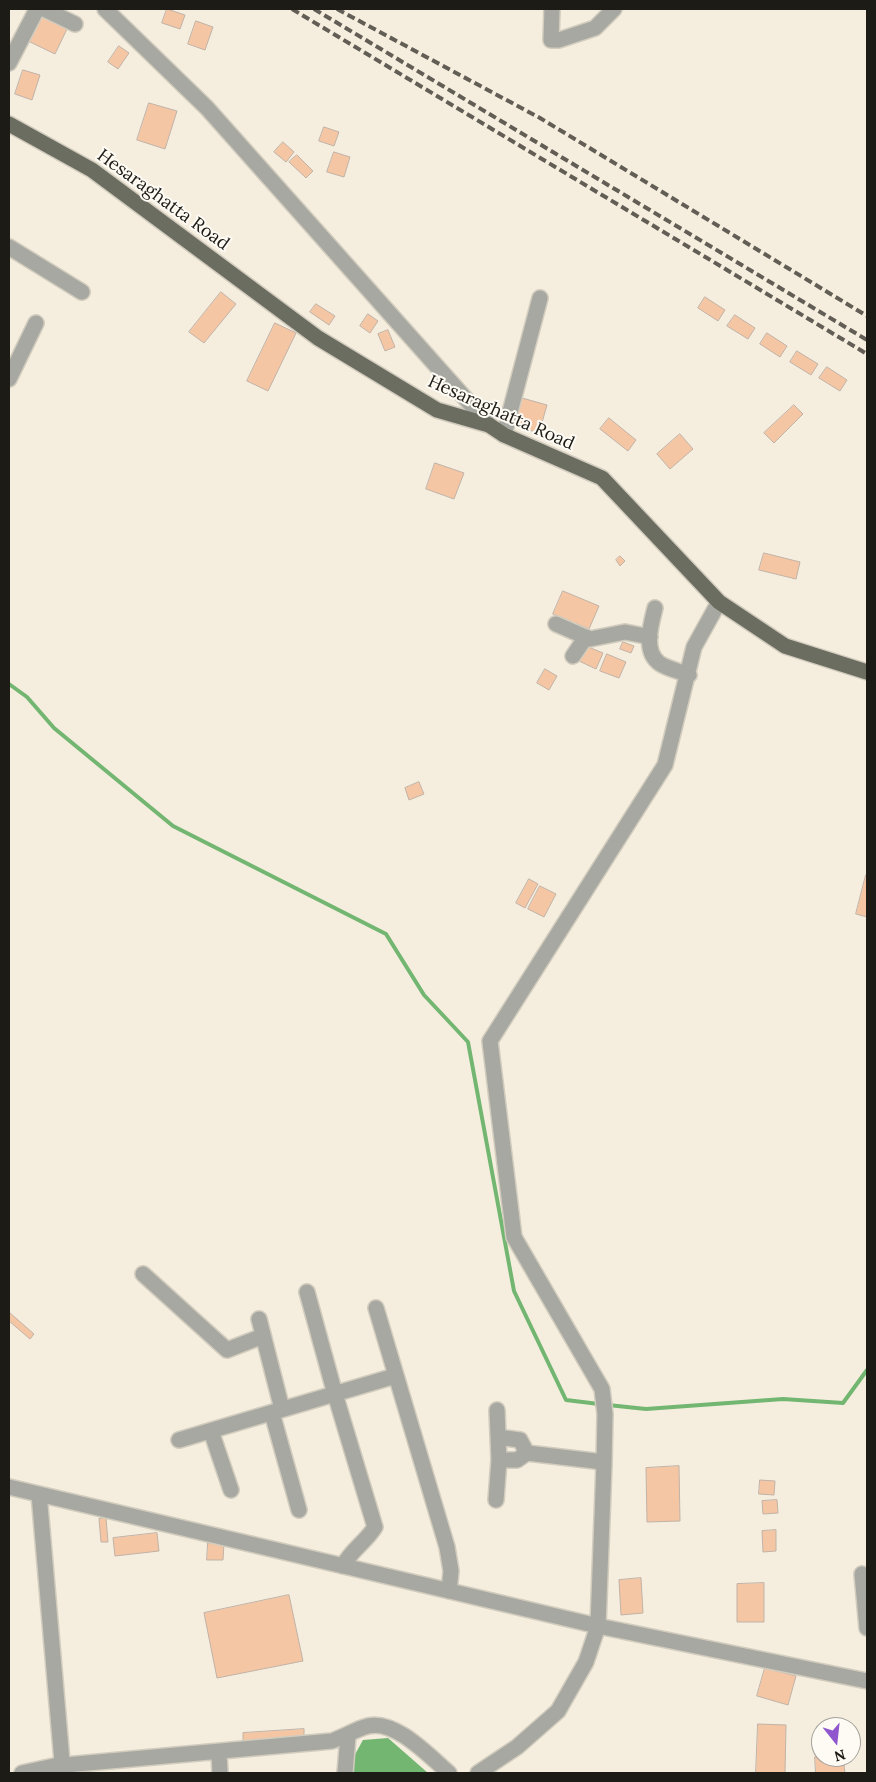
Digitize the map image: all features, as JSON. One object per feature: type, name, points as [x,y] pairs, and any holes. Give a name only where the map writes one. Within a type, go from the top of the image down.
[{"type":"main road","name":"Hesaraghatta Road","points":[[9,124],[92,170],[318,338],[437,410],[489,425],[504,435],[602,478],[719,602],[785,646],[867,672]]},
{"type":"street","points":[[9,63],[37,9]]},
{"type":"street","points":[[44,9],[75,24]]},
{"type":"street","points":[[105,9],[207,108],[489,425]]},
{"type":"street","points":[[552,9],[551,40],[559,40],[595,28],[614,9]]},
{"type":"street","points":[[9,247],[82,292]]},
{"type":"street","points":[[504,435],[540,298]]},
{"type":"street","points":[[9,380],[36,323]]},
{"type":"street","points":[[478,1773],[516,1747],[558,1711],[586,1662],[598,1626],[605,1414],[602,1389],[514,1238],[490,1041],[665,765],[694,648],[719,602]]},
{"type":"street","points":[[654,608],[650,637],[652,651],[659,663],[688,674]]},
{"type":"street","points":[[556,624],[590,639],[625,632],[650,637]]},
{"type":"street","points":[[573,656],[586,637]]},
{"type":"street","points":[[143,1274],[227,1350],[263,1336]]},
{"type":"street","points":[[308,1292],[335,1394],[375,1527],[369,1537],[350,1552],[343,1566]]},
{"type":"street","points":[[376,1308],[447,1547],[451,1571],[449,1591]]},
{"type":"street","points":[[258,1319],[299,1510]]},
{"type":"street","points":[[179,1440],[395,1376]]},
{"type":"street","points":[[496,1500],[499,1460],[497,1410]]},
{"type":"street","points":[[211,1431],[231,1490]]},
{"type":"street","points":[[498,1437],[520,1440],[527,1454]]},
{"type":"street","points":[[499,1460],[517,1460],[527,1454],[595,1461],[604,1464]]},
{"type":"street","points":[[9,1487],[598,1626],[867,1681]]},
{"type":"street","points":[[39,1494],[62,1770]]},
{"type":"street","points":[[862,1574],[867,1628]]},
{"type":"street","points":[[22,1773],[137,1766],[219,1752],[332,1741],[348,1736],[367,1726],[385,1725],[409,1740],[448,1773]]},
{"type":"street","points":[[345,1773],[348,1736]]},
{"type":"street","points":[[219,1752],[220,1773]]},
{"type":"shaded area","points":[[388,1738],[428,1773],[352,1773],[353,1758],[363,1740]]},
{"type":"building","points":[[167,9],[185,15],[180,29],[162,23]]},
{"type":"building","points":[[38,15],[67,29],[55,54],[26,40]]},
{"type":"building","points":[[196,21],[213,27],[205,50],[188,44]]},
{"type":"building","points":[[119,46],[129,53],[118,69],[108,62]]},
{"type":"building","points":[[23,70],[40,75],[32,100],[15,94]]},
{"type":"building","points":[[149,103],[177,111],[165,149],[137,140]]},
{"type":"building","points":[[324,127],[339,132],[334,146],[319,141]]},
{"type":"building","points":[[283,142],[294,152],[286,162],[274,152]]},
{"type":"building","points":[[334,152],[350,157],[344,177],[327,172]]},
{"type":"building","points":[[297,155],[313,171],[306,178],[289,162]]},
{"type":"building","points":[[221,292],[236,304],[204,343],[189,332]]},
{"type":"building","points":[[705,297],[725,310],[718,321],[698,308]]},
{"type":"building","points":[[316,304],[335,316],[329,325],[310,312]]},
{"type":"building","points":[[368,314],[378,321],[370,333],[360,326]]},
{"type":"building","points":[[735,315],[755,328],[748,339],[727,326]]},
{"type":"building","points":[[275,323],[296,333],[268,391],[247,381]]},
{"type":"building","points":[[388,330],[395,347],[385,351],[378,334]]},
{"type":"building","points":[[767,333],[787,346],[780,357],[760,344]]},
{"type":"building","points":[[797,351],[818,364],[811,375],[790,362]]},
{"type":"building","points":[[827,367],[847,380],[840,391],[819,378]]},
{"type":"building","points":[[522,398],[547,405],[539,433],[514,426]]},
{"type":"building","points":[[794,405],[803,414],[774,443],[764,433]]},
{"type":"building","points":[[609,418],[636,440],[628,451],[600,429]]},
{"type":"building","points":[[680,434],[693,449],[670,469],[657,454]]},
{"type":"building","points":[[435,463],[464,473],[454,499],[426,489]]},
{"type":"building","points":[[764,553],[800,562],[796,579],[759,570]]},
{"type":"building","points":[[620,556],[625,561],[620,566],[616,560]]},
{"type":"building","points":[[563,591],[599,606],[589,629],[553,614]]},
{"type":"building","points":[[623,642],[634,646],[631,653],[620,649]]},
{"type":"building","points":[[586,646],[603,653],[596,669],[579,661]]},
{"type":"building","points":[[607,654],[626,662],[619,678],[600,671]]},
{"type":"building","points":[[545,669],[557,676],[549,690],[537,683]]},
{"type":"building","points":[[419,782],[424,794],[409,800],[405,788]]},
{"type":"building","points":[[867,875],[867,917],[856,914]]},
{"type":"building","points":[[529,879],[538,884],[525,908],[516,903]]},
{"type":"building","points":[[540,886],[556,894],[544,917],[528,909]]},
{"type":"building","points":[[10,1313],[34,1334],[30,1339],[9,1321]]},
{"type":"building","points":[[679,1466],[680,1521],[647,1522],[646,1468]]},
{"type":"building","points":[[760,1480],[775,1481],[774,1495],[759,1494]]},
{"type":"building","points":[[777,1500],[778,1513],[763,1514],[762,1501]]},
{"type":"building","points":[[106,1518],[108,1542],[101,1542],[99,1519]]},
{"type":"building","points":[[776,1530],[776,1551],[763,1552],[762,1531]]},
{"type":"building","points":[[157,1533],[159,1551],[115,1556],[113,1538]]},
{"type":"building","points":[[208,1543],[224,1543],[223,1560],[207,1560]]},
{"type":"building","points":[[641,1578],[643,1613],[621,1615],[619,1580]]},
{"type":"building","points":[[764,1583],[764,1622],[737,1622],[737,1584]]},
{"type":"building","points":[[289,1595],[303,1661],[217,1678],[204,1613]]},
{"type":"building","points":[[765,1668],[796,1676],[788,1705],[757,1696]]},
{"type":"building","points":[[758,1724],[786,1725],[785,1773],[756,1773]]},
{"type":"building","points":[[304,1729],[304,1739],[243,1744],[243,1733]]},
{"type":"building","points":[[816,1767],[844,1767],[845,1773],[816,1773]]},
{"type":"waterway","points":[[9,684],[27,697],[54,728],[173,826],[386,934],[424,995],[468,1042],[514,1291],[566,1400],[599,1404]]},
{"type":"waterway","points":[[608,1405],[646,1409],[783,1399],[843,1403],[867,1370]]},
{"type":"railway","points":[[292,9],[867,354]]},
{"type":"railway","points":[[314,9],[867,340]]},
{"type":"railway","points":[[337,9],[540,118],[867,316]]}]
